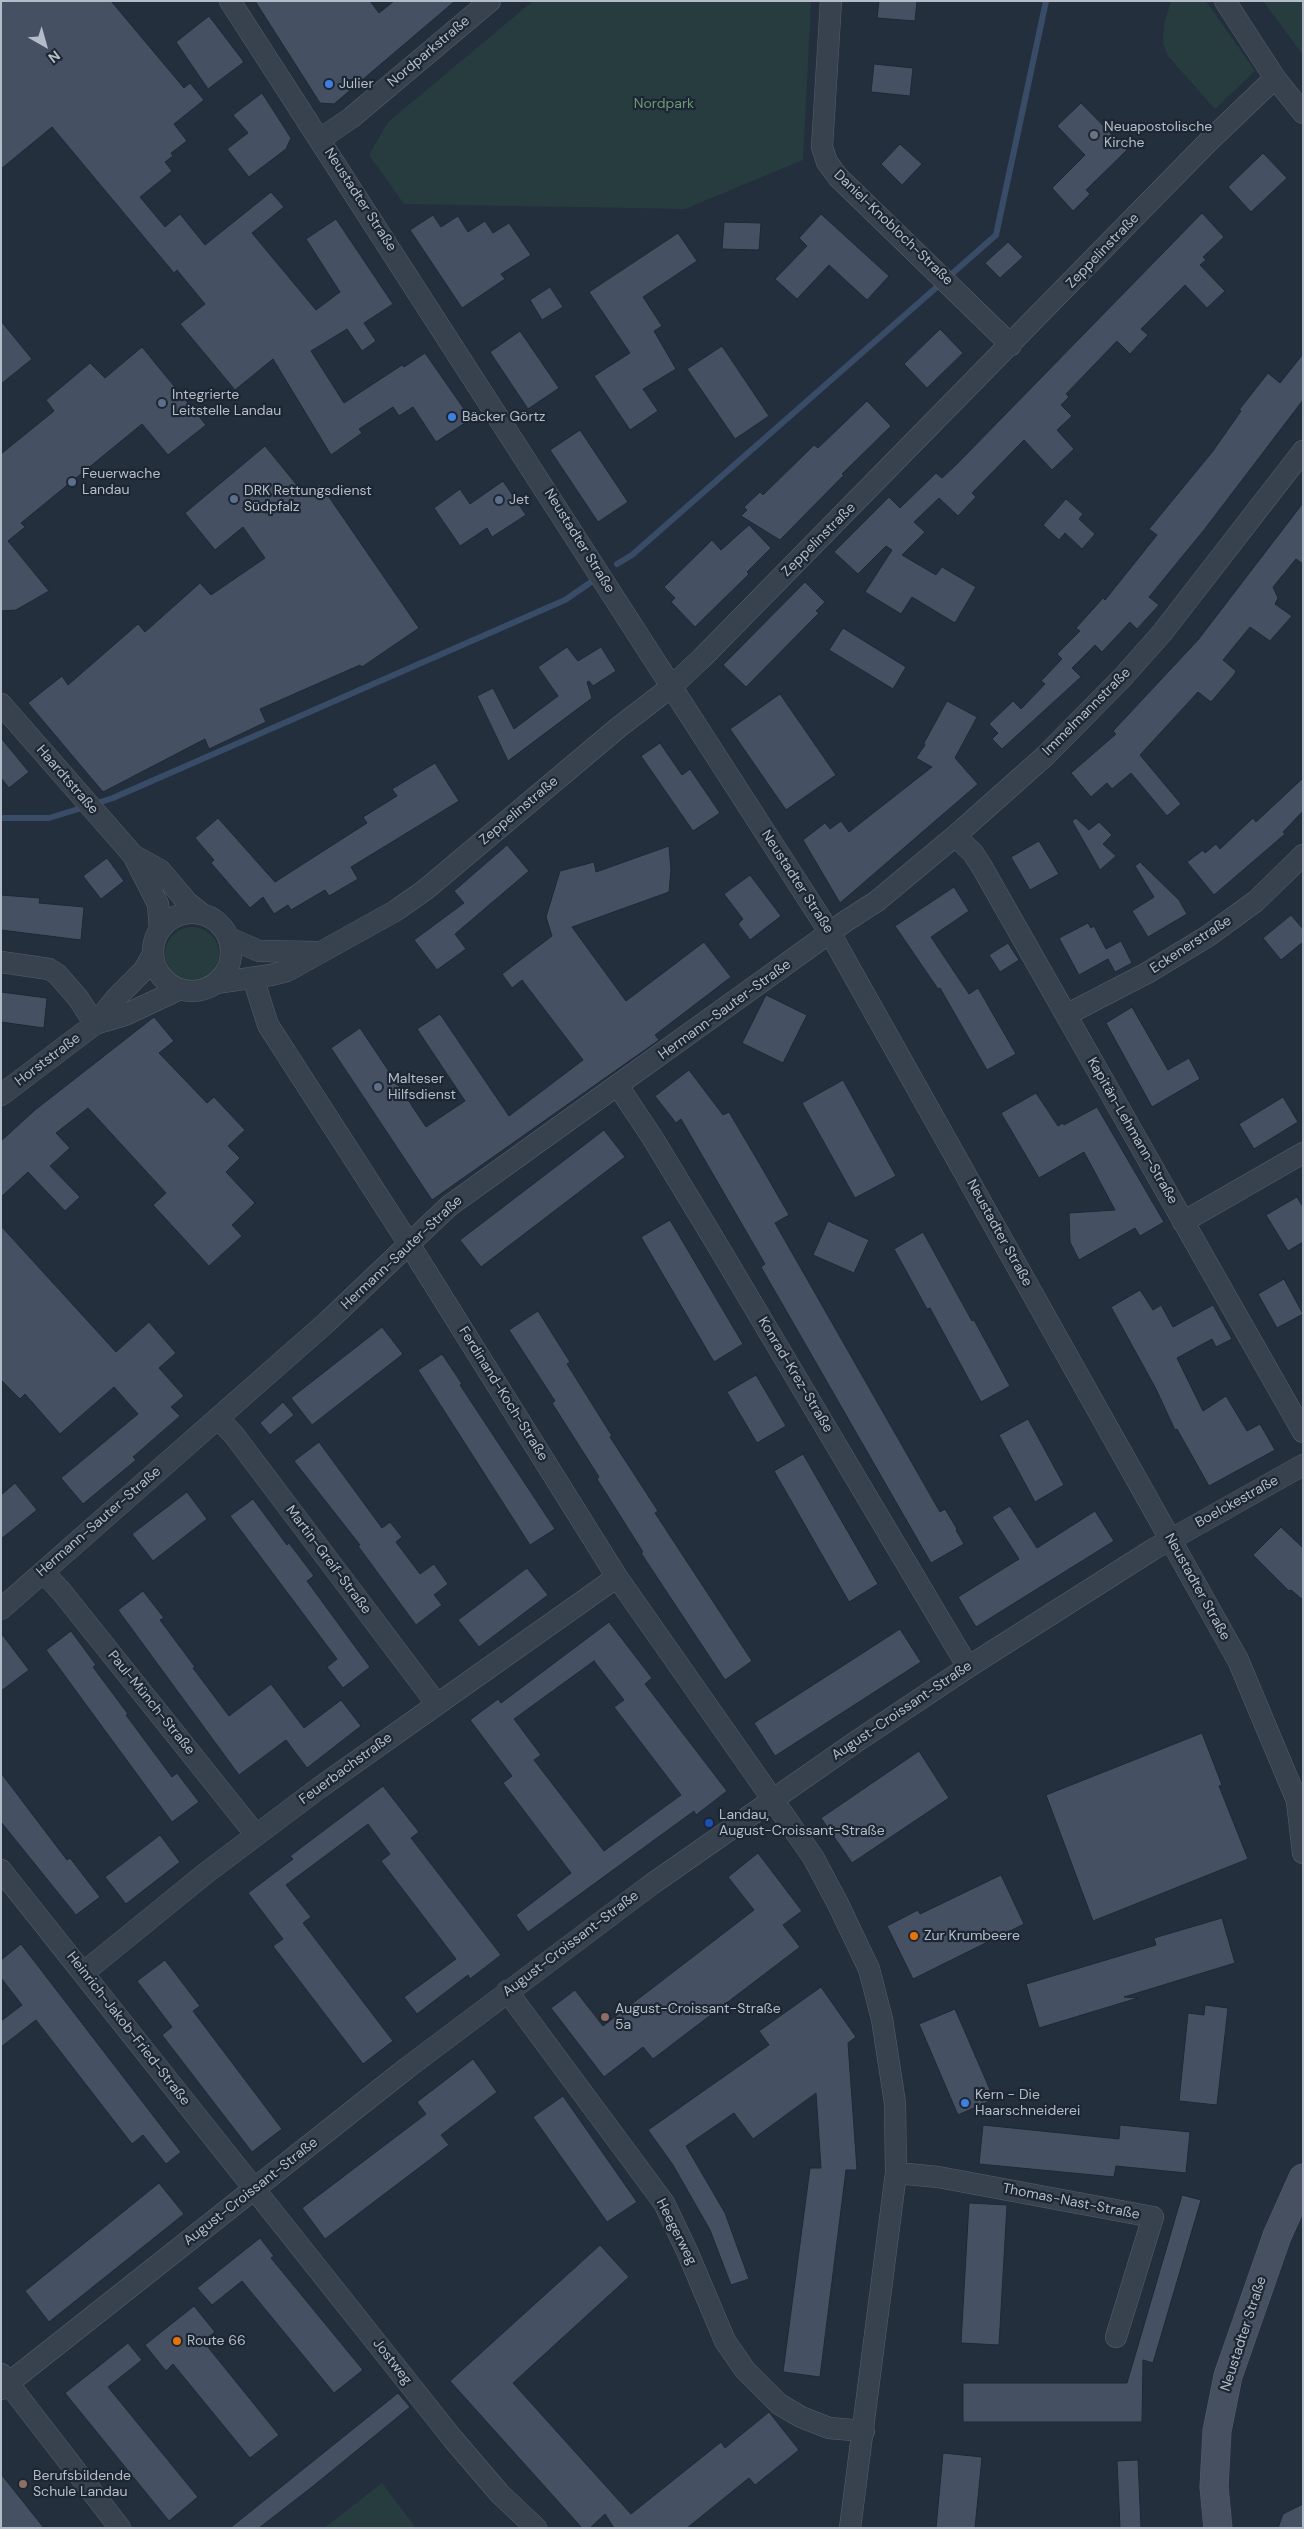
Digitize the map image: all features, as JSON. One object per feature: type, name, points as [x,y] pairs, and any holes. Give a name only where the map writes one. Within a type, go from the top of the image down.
[{"type":"main road","name":"Neustadter Straße","points":[[1218,2528],[1214,2487],[1217,2431],[1228,2376],[1271,2255],[1303,2178]]},
{"type":"street","name":"Neustadter Straße","points":[[230,1],[320,138],[830,933],[1238,1660],[1300,1808],[1303,1853]]},
{"type":"street","name":"Nordparkstraße","points":[[320,138],[351,118],[490,1]]},
{"type":"street","name":"Daniel-Knobloch-Straße","points":[[832,1],[822,128],[824,155],[838,177],[960,293],[1011,345]]},
{"type":"street","points":[[1226,1],[1275,78],[1303,113]]},
{"type":"street","name":"Zeppelinstraße","points":[[216,983],[287,971],[366,928],[425,890],[671,687],[709,651],[1011,345],[1208,142],[1275,78]]},
{"type":"street","name":"Immelmannstraße","points":[[830,933],[878,902],[955,836],[1086,716],[1147,651],[1303,450]]},
{"type":"street","name":"Haardtstraße","points":[[1,704],[108,829],[133,855],[158,904],[160,930]]},
{"type":"street","name":"Kapitän-Lehmann-Straße","points":[[955,836],[973,853],[982,867],[1303,1432]]},
{"type":"street","name":"Haardtstraße","points":[[133,855],[160,870],[188,903],[202,914]]},
{"type":"street","name":"Eckenerstraße","points":[[1066,1015],[1147,973],[1208,936],[1256,901],[1303,855]]},
{"type":"street","points":[[160,930],[179,915],[202,914],[214,919],[223,927],[229,938],[230,962],[224,974],[216,983]]},
{"type":"street","name":"Horststraße","points":[[1,1095],[95,1024],[117,996],[144,970],[153,954],[155,940],[160,930]]},
{"type":"street","name":"Hermann-Sauter-Straße","points":[[1,1609],[363,1289],[449,1206],[830,933]]},
{"type":"street","name":"Zeppelinstraße","points":[[229,938],[259,951],[320,952]]},
{"type":"street","points":[[153,954],[161,975],[180,989]]},
{"type":"street","points":[[1,962],[49,970],[57,974],[78,998],[95,1024]]},
{"type":"street","name":"Ferdinand-Koch-Straße","points":[[253,978],[268,1025],[409,1244],[617,1577],[772,1799]]},
{"type":"street","name":"Horststraße","points":[[95,1024],[125,1014],[180,989],[193,991],[216,983]]},
{"type":"street","name":"Konrad-Krez-Straße","points":[[618,1086],[652,1137],[712,1236],[968,1667]]},
{"type":"street","points":[[1183,1222],[1303,1153]]},
{"type":"street","name":"Martin-Greif-Straße","points":[[218,1418],[234,1435],[436,1703]]},
{"type":"street","name":"Boelckestraße","points":[[1170,1539],[1303,1464]]},
{"type":"street","name":"August-Croissant-Straße","points":[[4,2382],[254,2190],[507,1991],[644,1889],[772,1799],[968,1667],[1170,1539]]},
{"type":"street","name":"Paul-Münch-Straße","points":[[43,1572],[61,1591],[256,1835]]},
{"type":"street","name":"Feuerbachstraße","points":[[83,1972],[256,1835],[436,1703],[617,1577]]},
{"type":"street","points":[[772,1799],[821,1872],[869,1969],[882,2019],[894,2094],[896,2173],[850,2528]]},
{"type":"street","name":"Heinrich-Jakob-Fried-Straße","points":[[1,1870],[254,2190]]},
{"type":"street","name":"Heegerweg","points":[[507,1991],[664,2203],[726,2341],[745,2370],[768,2395],[801,2417],[829,2428],[864,2431]]},
{"type":"street","name":"Thomas-Nast-Straße","points":[[896,2173],[938,2177],[1153,2217],[1116,2337]]},
{"type":"street","name":"Jostweg","points":[[254,2190],[479,2470],[536,2528]]},
{"type":"street","points":[[4,2382],[120,2528]]},
{"type":"green space","name":"Nordpark","points":[[533,1],[811,1],[803,160],[685,209],[404,204],[369,155],[388,122]]},
{"type":"green space","points":[[1171,1],[1206,1],[1255,71],[1215,109],[1168,56],[1163,44],[1164,24]]},
{"type":"green space","points":[[1263,1],[1303,1],[1303,55]]},
{"type":"green space","points":[[187,927],[197,927],[207,931],[215,939],[219,954],[215,969],[207,977],[197,981],[187,981],[177,977],[169,969],[165,959],[165,949],[169,939],[177,931]]},
{"type":"green space","points":[[382,2483],[416,2528],[324,2528]]},
{"type":"building","points":[[1,1],[111,1],[184,88],[190,83],[204,100],[174,124],[187,141],[171,153],[173,156],[165,162],[172,171],[140,197],[165,227],[180,214],[205,245],[271,192],[284,207],[252,233],[316,310],[340,292],[306,239],[336,219],[393,304],[364,323],[376,341],[362,351],[347,329],[311,351],[344,403],[402,365],[404,367],[425,353],[471,419],[436,442],[413,407],[399,416],[393,407],[359,429],[362,433],[331,455],[273,359],[235,390],[180,324],[205,304],[177,270],[174,273],[52,127],[1,169]]},
{"type":"building","points":[[255,1],[370,1],[379,13],[394,1],[455,1],[334,104],[320,103]]},
{"type":"building","points":[[879,1],[917,1],[915,21],[877,18]]},
{"type":"building","points":[[209,16],[244,62],[208,89],[176,42]]},
{"type":"building","points":[[874,64],[913,68],[910,96],[871,92]]},
{"type":"building","points":[[262,93],[291,138],[286,149],[249,177],[227,149],[248,133],[233,115]]},
{"type":"building","name":"Neuapostolische Kirche","points":[[1081,103],[1127,150],[1086,190],[1090,194],[1073,211],[1052,188],[1085,155],[1057,126]]},
{"type":"building","points":[[900,144],[922,164],[902,185],[881,164]]},
{"type":"building","points":[[1263,153],[1287,178],[1251,212],[1228,187]]},
{"type":"building","points":[[1202,213],[1224,237],[1203,257],[1206,260],[1200,265],[1225,291],[1207,308],[1185,285],[1141,329],[1148,335],[1130,354],[1117,341],[1066,394],[1069,397],[1061,405],[1072,416],[1057,430],[1074,449],[1052,470],[1024,440],[972,493],[976,497],[958,516],[939,498],[914,522],[925,532],[902,555],[936,575],[942,567],[976,587],[955,623],[912,597],[901,614],[865,592],[892,550],[886,546],[858,574],[834,552],[889,497],[900,508],[936,473],[942,478]]},
{"type":"building","points":[[821,214],[889,276],[867,300],[829,265],[797,299],[775,279],[807,246],[799,238]]},
{"type":"building","points":[[433,215],[441,227],[458,216],[468,232],[485,221],[493,233],[509,223],[531,255],[501,274],[505,279],[462,308],[410,230]]},
{"type":"building","points":[[724,222],[761,223],[759,250],[722,249]]},
{"type":"building","points":[[678,233],[697,261],[643,297],[662,326],[654,331],[676,369],[643,389],[658,411],[630,430],[594,376],[630,353],[589,292]]},
{"type":"building","points":[[1008,242],[1023,257],[1000,278],[985,263]]},
{"type":"building","points":[[550,287],[563,307],[542,320],[530,300]]},
{"type":"building","points":[[1,321],[32,359],[1,384]]},
{"type":"building","points":[[940,329],[963,353],[927,388],[904,364]]},
{"type":"building","points":[[520,331],[559,388],[528,409],[490,352]]},
{"type":"building","points":[[722,346],[769,416],[735,439],[687,369]]},
{"type":"building","points":[[142,347],[206,425],[168,455],[142,424],[21,523],[25,527],[8,541],[49,591],[16,610],[1,611],[1,454],[54,411],[46,400],[90,363],[105,378]]},
{"type":"building","points":[[1303,354],[1303,400],[1204,530],[1149,597],[1159,605],[1137,629],[1130,622],[1102,652],[1095,645],[1072,668],[1081,677],[1002,749],[992,739],[998,733],[989,724],[1013,701],[1021,709],[1045,684],[1041,681],[1062,659],[1057,654],[1080,631],[1076,628],[1103,598],[1105,600],[1157,535],[1149,529],[1213,451],[1241,411],[1239,410],[1268,373],[1280,383]]},
{"type":"building","points":[[867,401],[891,426],[842,474],[844,475],[780,540],[741,516],[747,510],[744,507],[760,492],[763,495],[814,445],[818,448]]},
{"type":"building","points":[[580,430],[628,502],[598,522],[550,450]]},
{"type":"building","points":[[265,446],[305,495],[320,484],[419,628],[362,667],[360,665],[260,709],[266,722],[209,749],[205,739],[103,792],[28,703],[62,676],[68,685],[138,624],[145,632],[200,583],[211,595],[265,558],[243,527],[215,550],[185,513]]},
{"type":"building","points":[[503,481],[526,515],[492,537],[487,528],[460,546],[434,508],[460,489],[470,504]]},
{"type":"building","points":[[1066,499],[1083,514],[1079,519],[1095,534],[1082,549],[1065,533],[1059,540],[1043,525]]},
{"type":"building","points":[[1303,503],[1303,564],[1296,559],[1273,587],[1278,598],[1275,604],[1292,616],[1270,641],[1250,627],[1223,660],[1236,671],[1211,702],[1198,692],[1140,755],[1181,804],[1167,816],[1131,773],[1112,789],[1107,783],[1091,797],[1071,773],[1116,734],[1113,731],[1198,640]]},
{"type":"building","points":[[749,525],[771,548],[747,572],[749,574],[695,627],[671,602],[675,598],[664,587],[712,540],[721,550]]},
{"type":"building","points":[[805,582],[825,602],[816,611],[819,613],[746,687],[723,665]]},
{"type":"building","points":[[843,628],[906,667],[893,689],[829,650]]},
{"type":"building","points":[[567,647],[578,661],[601,647],[616,671],[593,686],[589,681],[587,682],[592,698],[508,761],[477,696],[493,688],[514,729],[558,696],[538,667]]},
{"type":"building","points":[[780,694],[836,775],[786,810],[730,729]]},
{"type":"building","points":[[947,701],[977,717],[955,758],[978,784],[840,903],[803,840],[825,823],[830,829],[841,821],[849,832],[932,767],[916,758],[925,745],[924,743]]},
{"type":"building","points":[[1,738],[29,772],[9,788],[1,778]]},
{"type":"building","points":[[660,743],[682,775],[690,769],[720,813],[693,831],[641,756]]},
{"type":"building","points":[[435,763],[459,801],[351,867],[358,879],[329,896],[325,890],[291,910],[288,905],[274,914],[263,897],[250,908],[211,863],[214,860],[195,838],[218,818],[275,882],[367,823],[363,817],[397,796],[392,789]]},
{"type":"building","points":[[1303,778],[1303,811],[1283,832],[1285,834],[1214,895],[1187,862],[1203,850],[1205,853],[1216,844],[1220,849],[1253,818],[1256,822]]},
{"type":"building","points":[[1076,818],[1089,830],[1099,822],[1112,835],[1103,844],[1116,856],[1100,870],[1072,821]]},
{"type":"building","points":[[1039,841],[1059,874],[1030,890],[1011,857]]},
{"type":"building","points":[[507,845],[529,871],[455,934],[466,949],[437,970],[414,940],[464,903],[454,891]]},
{"type":"building","points":[[669,846],[671,870],[669,892],[572,927],[626,1001],[704,942],[731,977],[655,1035],[659,1040],[432,1200],[331,1048],[360,1028],[426,1127],[465,1101],[417,1029],[440,1014],[509,1116],[583,1060],[522,980],[512,988],[502,974],[552,936],[546,917],[560,871],[594,862],[596,872]]},
{"type":"building","points":[[107,858],[124,881],[101,899],[83,876]]},
{"type":"building","points":[[1140,862],[1179,900],[1187,914],[1148,937],[1132,911],[1154,897],[1135,866]]},
{"type":"building","points":[[750,875],[781,916],[750,940],[738,924],[743,919],[724,894]]},
{"type":"building","points":[[954,887],[969,911],[931,937],[969,994],[978,988],[1016,1054],[987,1070],[940,988],[938,989],[895,926]]},
{"type":"building","points":[[1,895],[40,898],[39,903],[84,907],[81,940],[1,930]]},
{"type":"building","points":[[1291,915],[1303,929],[1303,942],[1281,960],[1263,938]]},
{"type":"building","points":[[1088,923],[1091,928],[1094,926],[1106,949],[1121,941],[1132,963],[1115,972],[1108,959],[1079,975],[1059,938]]},
{"type":"building","points":[[1008,943],[1019,960],[1000,972],[989,955]]},
{"type":"building","points":[[1,992],[47,998],[44,1028],[1,1022]]},
{"type":"building","points":[[766,995],[807,1015],[783,1063],[742,1043]]},
{"type":"building","points":[[1132,1007],[1168,1070],[1189,1058],[1200,1079],[1152,1107],[1106,1023]]},
{"type":"building","points":[[154,1017],[174,1041],[159,1053],[207,1103],[214,1097],[245,1130],[228,1146],[240,1158],[226,1172],[255,1203],[232,1225],[242,1236],[209,1266],[153,1205],[166,1193],[88,1108],[56,1133],[70,1148],[50,1166],[80,1197],[65,1211],[28,1172],[1,1197],[1,1141],[35,1110]]},
{"type":"building","points":[[689,1070],[723,1115],[729,1112],[762,1168],[789,1215],[775,1223],[940,1512],[945,1509],[957,1529],[964,1544],[931,1563],[761,1267],[765,1264],[681,1119],[676,1123],[655,1096]]},
{"type":"building","points":[[843,1080],[896,1176],[855,1198],[802,1103]]},
{"type":"building","points":[[1036,1093],[1058,1126],[1063,1123],[1064,1125],[1097,1107],[1164,1222],[1140,1236],[1135,1228],[1079,1260],[1070,1242],[1069,1213],[1115,1210],[1084,1152],[1039,1178],[1001,1113]]},
{"type":"building","points":[[1283,1097],[1298,1122],[1254,1149],[1239,1124]]},
{"type":"building","points":[[604,1130],[625,1157],[481,1267],[460,1240]]},
{"type":"building","points":[[1297,1197],[1303,1207],[1303,1242],[1288,1251],[1266,1215]]},
{"type":"building","points":[[670,1220],[743,1344],[714,1362],[641,1237]]},
{"type":"building","points":[[828,1221],[869,1240],[854,1273],[813,1255]]},
{"type":"building","points":[[1,1226],[116,1352],[149,1322],[176,1353],[159,1368],[184,1396],[171,1407],[180,1416],[133,1457],[136,1460],[83,1504],[61,1478],[138,1414],[114,1387],[60,1434],[25,1394],[20,1399],[1,1380]]},
{"type":"building","points":[[923,1232],[1010,1386],[981,1402],[930,1308],[927,1309],[894,1249]]},
{"type":"building","points":[[1284,1279],[1303,1314],[1277,1328],[1258,1294]]},
{"type":"building","points":[[1140,1290],[1153,1310],[1161,1305],[1173,1327],[1213,1305],[1232,1339],[1216,1347],[1212,1339],[1177,1358],[1203,1411],[1226,1396],[1247,1431],[1260,1424],[1275,1450],[1209,1486],[1177,1429],[1175,1430],[1156,1389],[1111,1307]]},
{"type":"building","points":[[538,1311],[570,1362],[567,1364],[612,1436],[610,1437],[658,1511],[655,1513],[752,1661],[725,1680],[641,1553],[643,1552],[597,1479],[599,1477],[552,1403],[555,1401],[509,1330]]},
{"type":"building","points":[[382,1327],[403,1354],[312,1425],[291,1398]]},
{"type":"building","points":[[442,1354],[462,1384],[460,1385],[555,1529],[530,1545],[418,1370]]},
{"type":"building","points":[[756,1375],[786,1426],[757,1443],[727,1392]]},
{"type":"building","points":[[283,1402],[294,1415],[270,1435],[260,1423]]},
{"type":"building","points":[[1028,1419],[1064,1485],[1035,1502],[999,1435]]},
{"type":"building","points":[[319,1442],[382,1528],[390,1522],[402,1537],[396,1542],[420,1574],[434,1564],[448,1584],[434,1595],[442,1605],[416,1625],[358,1546],[360,1545],[294,1461]]},
{"type":"building","points":[[803,1454],[878,1584],[849,1602],[774,1471]]},
{"type":"building","points":[[15,1483],[37,1510],[1,1539],[1,1495]]},
{"type":"building","points":[[187,1492],[207,1519],[153,1561],[132,1534]]},
{"type":"building","points":[[253,1499],[287,1545],[289,1543],[314,1576],[307,1581],[370,1667],[343,1688],[327,1667],[337,1659],[230,1516]]},
{"type":"building","points":[[1010,1506],[1037,1548],[1095,1511],[1114,1541],[976,1627],[958,1597],[1019,1559],[992,1517]]},
{"type":"building","points":[[1281,1527],[1303,1548],[1303,1600],[1291,1590],[1289,1591],[1253,1555]]},
{"type":"building","points":[[527,1568],[548,1595],[479,1647],[458,1620]]},
{"type":"building","points":[[143,1591],[164,1618],[160,1620],[195,1667],[193,1668],[229,1716],[271,1684],[304,1728],[341,1700],[361,1726],[307,1768],[286,1740],[239,1775],[118,1610]]},
{"type":"building","points":[[609,1622],[652,1678],[645,1684],[727,1791],[696,1815],[694,1811],[528,1932],[516,1915],[571,1873],[503,1783],[512,1776],[470,1720],[498,1699],[501,1703]],"holes":[[[594,1661],[624,1700],[614,1707],[681,1795],[604,1851],[534,1760],[541,1755],[514,1719]]]},
{"type":"building","points":[[900,1629],[921,1662],[775,1756],[754,1723]]},
{"type":"building","points":[[71,1631],[96,1665],[93,1667],[128,1714],[126,1715],[172,1777],[177,1773],[199,1802],[172,1822],[46,1650]]},
{"type":"building","points":[[1,1633],[29,1670],[1,1691]]},
{"type":"building","points":[[1202,1733],[1222,1785],[1219,1786],[1248,1859],[1093,1921],[1046,1795]]},
{"type":"building","points":[[919,1751],[949,1798],[852,1863],[821,1818]]},
{"type":"building","points":[[1,1773],[67,1860],[70,1858],[100,1897],[76,1915],[1,1822]]},
{"type":"building","points":[[383,1786],[419,1832],[411,1838],[501,1955],[470,1979],[468,1975],[417,2014],[404,1997],[456,1959],[381,1861],[390,1854],[368,1824],[286,1885],[311,1917],[303,1923],[393,2041],[363,2064],[273,1946],[283,1939],[248,1893],[293,1859],[290,1856]]},
{"type":"building","points":[[160,1835],[180,1862],[126,1904],[105,1877]]},
{"type":"building","points":[[758,1853],[802,1911],[783,1925],[800,1947],[653,2059],[643,2047],[604,2077],[551,2008],[575,1990],[603,2026],[754,1910],[728,1877]]},
{"type":"building","points":[[1001,1875],[1024,1924],[913,1979],[887,1926],[918,1910],[920,1914]]},
{"type":"building","points":[[1222,1918],[1235,1963],[1124,1997],[1138,1998],[1039,2028],[1026,1984],[1156,1945],[1154,1938]]},
{"type":"building","points":[[21,1944],[181,2152],[166,2164],[143,2135],[132,2144],[36,2020],[1,2047],[1,2021],[22,2005],[1,1978],[1,1960]]},
{"type":"building","points":[[165,1960],[200,2006],[193,2011],[282,2129],[252,2152],[162,2035],[172,2027],[137,1981]]},
{"type":"building","points":[[821,1987],[856,2037],[848,2043],[857,2170],[846,2170],[820,2377],[783,2372],[810,2168],[821,2168],[816,2093],[753,2139],[734,2113],[686,2146],[725,2213],[749,2279],[731,2285],[710,2230],[673,2165],[648,2130],[769,2045],[759,2031]]},
{"type":"building","points":[[1205,2005],[1228,2008],[1217,2105],[1179,2101],[1188,2013],[1204,2015]]},
{"type":"building","points":[[955,2009],[994,2099],[958,2115],[919,2024]]},
{"type":"building","points":[[473,2059],[497,2092],[441,2135],[449,2145],[325,2239],[302,2208],[426,2114],[417,2102]]},
{"type":"building","points":[[563,2096],[637,2202],[607,2222],[533,2117]]},
{"type":"building","points":[[983,2125],[1119,2139],[1120,2125],[1190,2132],[1186,2173],[1116,2166],[1114,2177],[979,2164]]},
{"type":"building","points":[[159,2183],[184,2214],[49,2322],[25,2291]]},
{"type":"building","points":[[1182,2195],[1201,2200],[1153,2363],[1143,2360],[1142,2422],[963,2422],[963,2383],[1127,2383]]},
{"type":"building","points":[[969,2203],[1007,2205],[999,2345],[961,2343]]},
{"type":"building","points":[[260,2238],[274,2256],[271,2258],[363,2370],[334,2393],[242,2281],[212,2305],[197,2288]]},
{"type":"building","points":[[600,2245],[629,2277],[513,2383],[631,2514],[721,2442],[725,2448],[769,2412],[799,2450],[755,2485],[749,2478],[687,2528],[614,2528],[605,2514],[590,2528],[582,2528],[450,2381]]},
{"type":"building","points":[[194,2306],[215,2332],[203,2341],[279,2435],[250,2458],[173,2364],[166,2371],[145,2345]]},
{"type":"building","points":[[128,2343],[142,2360],[108,2387],[198,2497],[169,2521],[65,2393]]},
{"type":"building","points":[[398,2393],[410,2407],[312,2487],[259,2528],[230,2528]]},
{"type":"building","points":[[943,2453],[982,2457],[975,2528],[936,2528]]},
{"type":"building","points":[[1138,2460],[1141,2528],[1120,2528],[1117,2461]]},
{"type":"building","points":[[1,2474],[44,2528],[1,2528]]},
{"type":"building","points":[[1303,2504],[1303,2528],[1278,2528],[1283,2514]]},
{"type":"waterway","points":[[617,564],[632,555],[996,235],[1046,1]]},
{"type":"waterway","points":[[94,804],[113,798],[565,600],[597,578]]},
{"type":"waterway","points":[[1,818],[49,818],[85,807]]},
{"type":"place","name":"Julier","points":[[329,84]]},
{"type":"place","name":"Neuapostolische Kirche","points":[[1094,135]]},
{"type":"place","name":"Integrierte Leitstelle Landau","points":[[162,403]]},
{"type":"place","name":"Bäcker Görtz","points":[[452,417]]},
{"type":"place","name":"Feuerwache Landau","points":[[72,482]]},
{"type":"place","name":"DRK Rettungsdienst Südpfalz","points":[[234,499]]},
{"type":"place","name":"Jet","points":[[499,500]]},
{"type":"place","name":"Malteser Hilfsdienst","points":[[378,1087]]},
{"type":"place","name":"Landau, August-Croissant-Straße","points":[[709,1823]]},
{"type":"place","name":"Zur Krumbeere","points":[[914,1936]]},
{"type":"place","name":"August-Croissant-Straße 5a","points":[[605,2017]]},
{"type":"place","name":"Kern - Die Haarschneiderei","points":[[965,2103]]},
{"type":"place","name":"Route 66","points":[[177,2341]]},
{"type":"place","name":"Berufsbildende Schule Landau","points":[[23,2484]]}]
